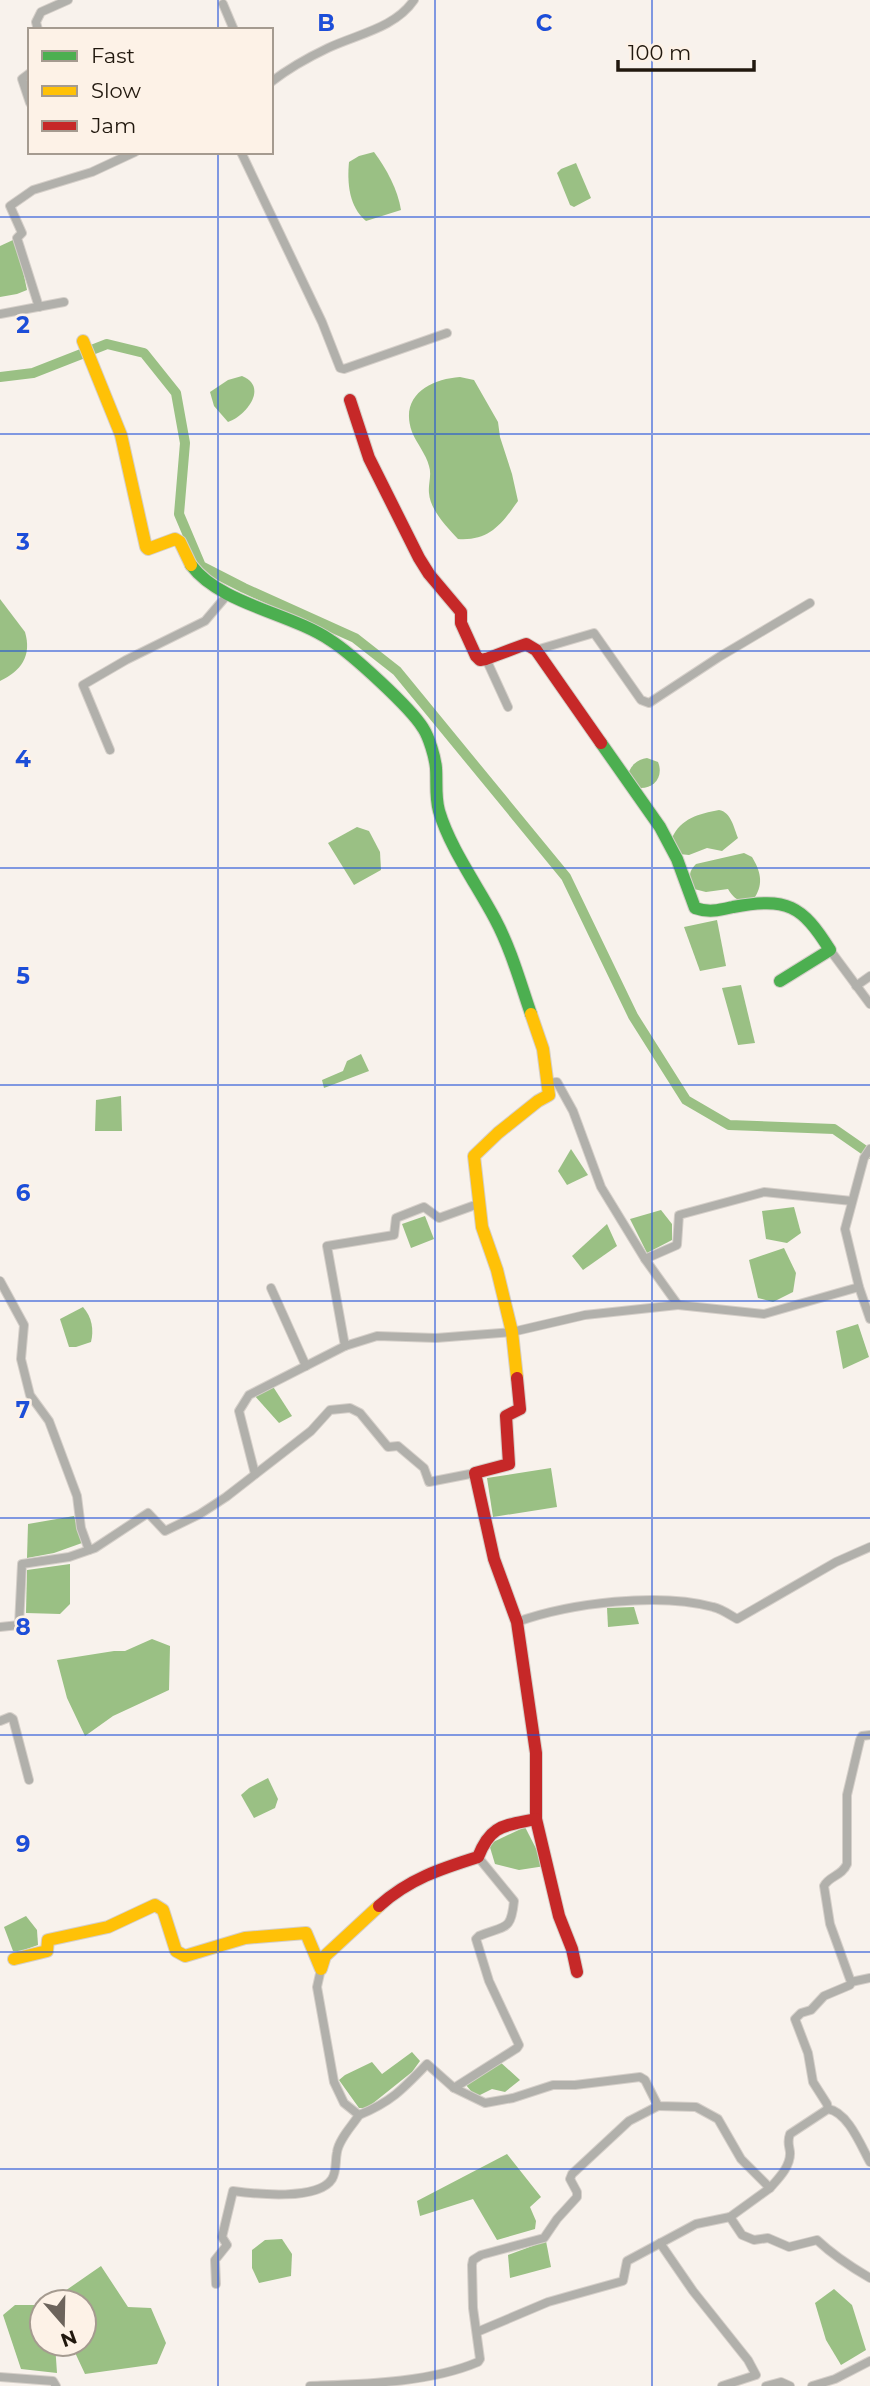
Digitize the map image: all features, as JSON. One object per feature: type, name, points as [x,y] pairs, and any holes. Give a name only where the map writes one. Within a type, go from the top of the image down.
[{"type":"street","points":[[38,28],[36,22],[41,12],[68,0]]},
{"type":"street","points":[[273,81],[326,49],[380,27],[401,15],[414,0]]},
{"type":"street","points":[[223,4],[233,28]]},
{"type":"street","points":[[28,74],[22,79],[28,97]]},
{"type":"street","points":[[39,307],[18,241],[22,233],[10,206],[33,190],[92,172],[131,154]]},
{"type":"street","points":[[242,154],[317,312],[340,368],[344,369],[447,333]]},
{"type":"street","points":[[0,314],[64,302]]},
{"type":"street","points":[[0,1627],[19,1625],[22,1564],[69,1557],[89,1550],[148,1513],[165,1531],[200,1514],[311,1431],[330,1410],[350,1408],[360,1413],[388,1447],[398,1446],[424,1468],[429,1482],[509,1464],[506,1416],[520,1409],[512,1332],[497,1270],[482,1227],[474,1156],[538,1101],[549,1095],[543,1049],[510,951],[495,919],[467,873],[439,811],[436,767],[423,728],[391,692],[331,640],[283,616],[228,594],[198,574],[187,560],[180,542],[175,539],[148,549],[146,547],[121,435],[85,344]]},
{"type":"street","points":[[350,400],[369,458],[429,575],[461,612],[461,623],[476,656],[480,660],[486,659],[526,644],[536,650],[660,827],[677,859],[695,908],[701,911],[721,910],[751,903],[783,904],[806,916],[870,1004]]},
{"type":"street","points":[[110,750],[83,685],[126,660],[205,621],[228,594]]},
{"type":"street","points":[[536,650],[594,633],[641,700],[649,703],[719,657],[810,603]]},
{"type":"street","points":[[486,659],[508,707]]},
{"type":"street","points":[[780,981],[830,950]]},
{"type":"street","points":[[856,986],[870,976]]},
{"type":"street","points":[[547,1083],[557,1082],[582,1132],[601,1186],[645,1259],[678,1305]]},
{"type":"street","points":[[870,1149],[864,1158],[845,1229],[870,1320]]},
{"type":"street","points":[[645,1259],[677,1245],[679,1215],[764,1192],[852,1201]]},
{"type":"street","points":[[345,1346],[327,1246],[394,1235],[396,1218],[424,1207],[439,1218],[478,1205]]},
{"type":"street","points":[[0,1281],[24,1325],[21,1359],[30,1395],[49,1422],[78,1496],[81,1528],[89,1550]]},
{"type":"street","points":[[255,1474],[239,1411],[249,1395],[345,1346],[377,1336],[436,1338],[512,1332],[585,1315],[678,1305],[764,1314],[859,1287]]},
{"type":"street","points":[[271,1288],[306,1366]]},
{"type":"street","points":[[475,1473],[494,1559],[517,1622],[536,1753],[536,1819],[559,1916],[572,1949],[577,1972]]},
{"type":"street","points":[[517,1622],[540,1614],[625,1601],[715,1607],[737,1619],[836,1562],[870,1547]]},
{"type":"street","points":[[0,1721],[10,1717],[13,1719],[29,1780]]},
{"type":"street","points":[[851,1982],[830,1924],[824,1886],[844,1871],[847,1864],[847,1795],[860,1740],[862,1736],[870,1735]]},
{"type":"street","points":[[478,1857],[485,1839],[502,1826],[536,1819]]},
{"type":"street","points":[[359,2115],[344,2103],[334,2082],[317,1987],[325,1956],[391,1895],[429,1872],[478,1857]]},
{"type":"street","points":[[454,2088],[519,2045],[489,1981],[476,1939],[512,1921],[514,1901],[478,1857]]},
{"type":"street","points":[[14,1959],[47,1951],[48,1940],[108,1927],[155,1905],[163,1910],[176,1951],[185,1956],[245,1938],[306,1933],[321,1969]]},
{"type":"street","points":[[828,2109],[813,2082],[808,2053],[795,2019],[801,2013],[811,2010],[824,1996],[850,1985],[851,1982],[870,1978]]},
{"type":"street","points":[[216,2284],[215,2260],[226,2245],[222,2237],[233,2191],[292,2194],[315,2190],[327,2184],[332,2180],[337,2150],[359,2115],[383,2105],[400,2093],[428,2064],[454,2088],[485,2102],[513,2098],[554,2085],[640,2077],[645,2080],[658,2106]]},
{"type":"street","points":[[310,2386],[427,2376],[472,2365],[480,2359],[473,2308],[471,2265],[474,2260],[481,2255],[544,2238],[577,2197],[571,2184],[572,2174],[628,2120],[658,2106],[696,2107],[718,2119],[741,2159],[770,2188]]},
{"type":"street","points":[[477,2332],[548,2302],[623,2281],[627,2261],[696,2224],[730,2217],[779,2179],[789,2160],[787,2141],[790,2134],[828,2109],[836,2111],[843,2118],[870,2162]]},
{"type":"street","points":[[730,2217],[742,2235],[754,2240],[768,2238],[789,2247],[817,2239],[832,2254],[849,2262],[870,2278]]},
{"type":"street","points":[[660,2244],[748,2360],[764,2386],[781,2382],[790,2386]]},
{"type":"street","points":[[812,2386],[835,2379],[870,2361]]},
{"type":"street","points":[[722,2386],[756,2375]]},
{"type":"street","points":[[0,2376],[52,2382],[56,2386]]},
{"type":"shaded area","points":[[374,152],[391,180],[401,210],[366,221],[356,209],[350,194],[349,162]]},
{"type":"shaded area","points":[[576,163],[591,198],[574,207],[570,205],[557,173]]},
{"type":"shaded area","points":[[13,240],[17,243],[27,290],[0,297],[0,246]]},
{"type":"shaded area","points":[[242,376],[254,387],[252,401],[242,414],[228,422],[214,406],[210,392],[228,380]]},
{"type":"shaded area","points":[[460,377],[474,380],[498,422],[518,501],[493,530],[469,539],[458,539],[432,506],[429,466],[412,432],[409,419],[410,408],[420,392],[438,381]]},
{"type":"shaded area","points":[[0,599],[25,632],[27,648],[19,667],[0,681]]},
{"type":"shaded area","points":[[647,758],[658,762],[658,779],[645,788],[634,787],[629,771],[638,761]]},
{"type":"shaded area","points":[[719,810],[729,817],[738,838],[722,851],[707,848],[689,855],[679,854],[672,838],[680,826],[698,815]]},
{"type":"shaded area","points":[[357,827],[369,831],[380,852],[381,870],[354,885],[328,843]]},
{"type":"shaded area","points":[[744,853],[752,857],[759,872],[760,882],[755,897],[743,901],[736,899],[728,889],[706,892],[694,889],[690,876],[696,864]]},
{"type":"shaded area","points":[[717,920],[726,966],[700,971],[684,927]]},
{"type":"shaded area","points":[[741,985],[755,1043],[738,1045],[722,988]]},
{"type":"shaded area","points":[[361,1054],[369,1071],[324,1088],[322,1080],[343,1071],[347,1061]]},
{"type":"shaded area","points":[[121,1096],[122,1131],[95,1131],[96,1100]]},
{"type":"shaded area","points":[[571,1149],[588,1175],[567,1185],[558,1171]]},
{"type":"shaded area","points":[[794,1207],[801,1233],[787,1243],[766,1239],[762,1211]]},
{"type":"shaded area","points":[[661,1210],[672,1224],[672,1240],[647,1253],[630,1219]]},
{"type":"shaded area","points":[[425,1216],[434,1239],[411,1248],[402,1224]]},
{"type":"shaded area","points":[[607,1224],[617,1246],[583,1270],[572,1256]]},
{"type":"shaded area","points":[[784,1248],[796,1273],[793,1292],[773,1302],[758,1298],[749,1260]]},
{"type":"shaded area","points":[[83,1307],[92,1324],[91,1342],[69,1347],[60,1319]]},
{"type":"shaded area","points":[[858,1324],[869,1357],[843,1369],[836,1331]]},
{"type":"shaded area","points":[[272,1385],[292,1416],[279,1423],[254,1395]]},
{"type":"shaded area","points":[[551,1468],[557,1507],[493,1517],[487,1478]]},
{"type":"shaded area","points":[[74,1516],[82,1543],[54,1553],[27,1558],[28,1524]]},
{"type":"shaded area","points":[[70,1564],[70,1604],[60,1614],[26,1613],[27,1570]]},
{"type":"shaded area","points":[[634,1607],[639,1624],[608,1627],[607,1608]]},
{"type":"shaded area","points":[[152,1639],[170,1646],[169,1690],[113,1716],[85,1736],[67,1698],[57,1660],[125,1651]]},
{"type":"shaded area","points":[[268,1778],[278,1799],[275,1808],[254,1818],[241,1795]]},
{"type":"shaded area","points":[[525,1827],[545,1866],[519,1870],[495,1864],[489,1844]]},
{"type":"shaded area","points":[[26,1916],[37,1930],[38,1945],[13,1951],[4,1927]]},
{"type":"shaded area","points":[[412,2052],[420,2061],[412,2072],[367,2108],[359,2108],[339,2080],[372,2062],[382,2074]]},
{"type":"shaded area","points":[[498,2060],[520,2080],[505,2092],[492,2089],[476,2097],[466,2085]]},
{"type":"shaded area","points":[[507,2154],[541,2197],[530,2207],[536,2221],[535,2229],[497,2240],[473,2199],[420,2216],[417,2201]]},
{"type":"shaded area","points":[[282,2239],[292,2254],[291,2276],[259,2283],[252,2268],[252,2250],[265,2240]]},
{"type":"shaded area","points":[[546,2241],[551,2267],[510,2278],[508,2255]]},
{"type":"shaded area","points":[[101,2266],[128,2307],[151,2308],[166,2343],[157,2364],[85,2374],[78,2358],[98,2358],[98,2288],[69,2288]]},
{"type":"shaded area","points":[[834,2289],[852,2305],[866,2350],[841,2365],[826,2340],[815,2303]]},
{"type":"shaded area","points":[[15,2305],[28,2305],[28,2358],[56,2358],[57,2373],[21,2369],[3,2315]]},
{"type":"waterway","points":[[0,377],[33,373],[107,344],[144,353],[176,393],[185,443],[179,514],[201,566],[355,638],[397,671],[566,877],[633,1016],[686,1100],[729,1125],[834,1129],[870,1154]]},
{"type":"traffic: fast","points":[[191,565],[204,578],[237,599],[295,622],[330,640],[380,681],[416,719],[425,732],[433,753],[438,806],[444,825],[501,930],[531,1014]]},
{"type":"traffic: fast","points":[[601,743],[660,827],[677,859],[695,908],[714,911],[752,904],[780,904],[801,914],[811,923],[830,950],[780,981]]},
{"type":"traffic: slow","points":[[83,341],[121,435],[146,547],[148,549],[175,539],[180,542],[191,565]]},
{"type":"traffic: slow","points":[[517,1378],[512,1332],[497,1270],[482,1227],[474,1156],[498,1133],[549,1095],[543,1049],[531,1014]]},
{"type":"traffic: slow","points":[[14,1959],[47,1951],[48,1940],[108,1927],[155,1905],[163,1910],[176,1951],[185,1956],[245,1938],[306,1933],[321,1969],[325,1956],[379,1906]]},
{"type":"traffic: jam","points":[[350,400],[369,458],[419,558],[461,612],[461,623],[476,656],[480,660],[486,659],[526,644],[536,650],[601,743]]},
{"type":"traffic: jam","points":[[517,1378],[520,1409],[506,1416],[509,1464],[475,1473],[494,1559],[517,1622],[536,1753],[536,1819]]},
{"type":"traffic: jam","points":[[379,1906],[413,1882],[478,1857],[488,1838],[500,1828],[536,1819],[559,1916],[572,1949],[577,1972]]}]
